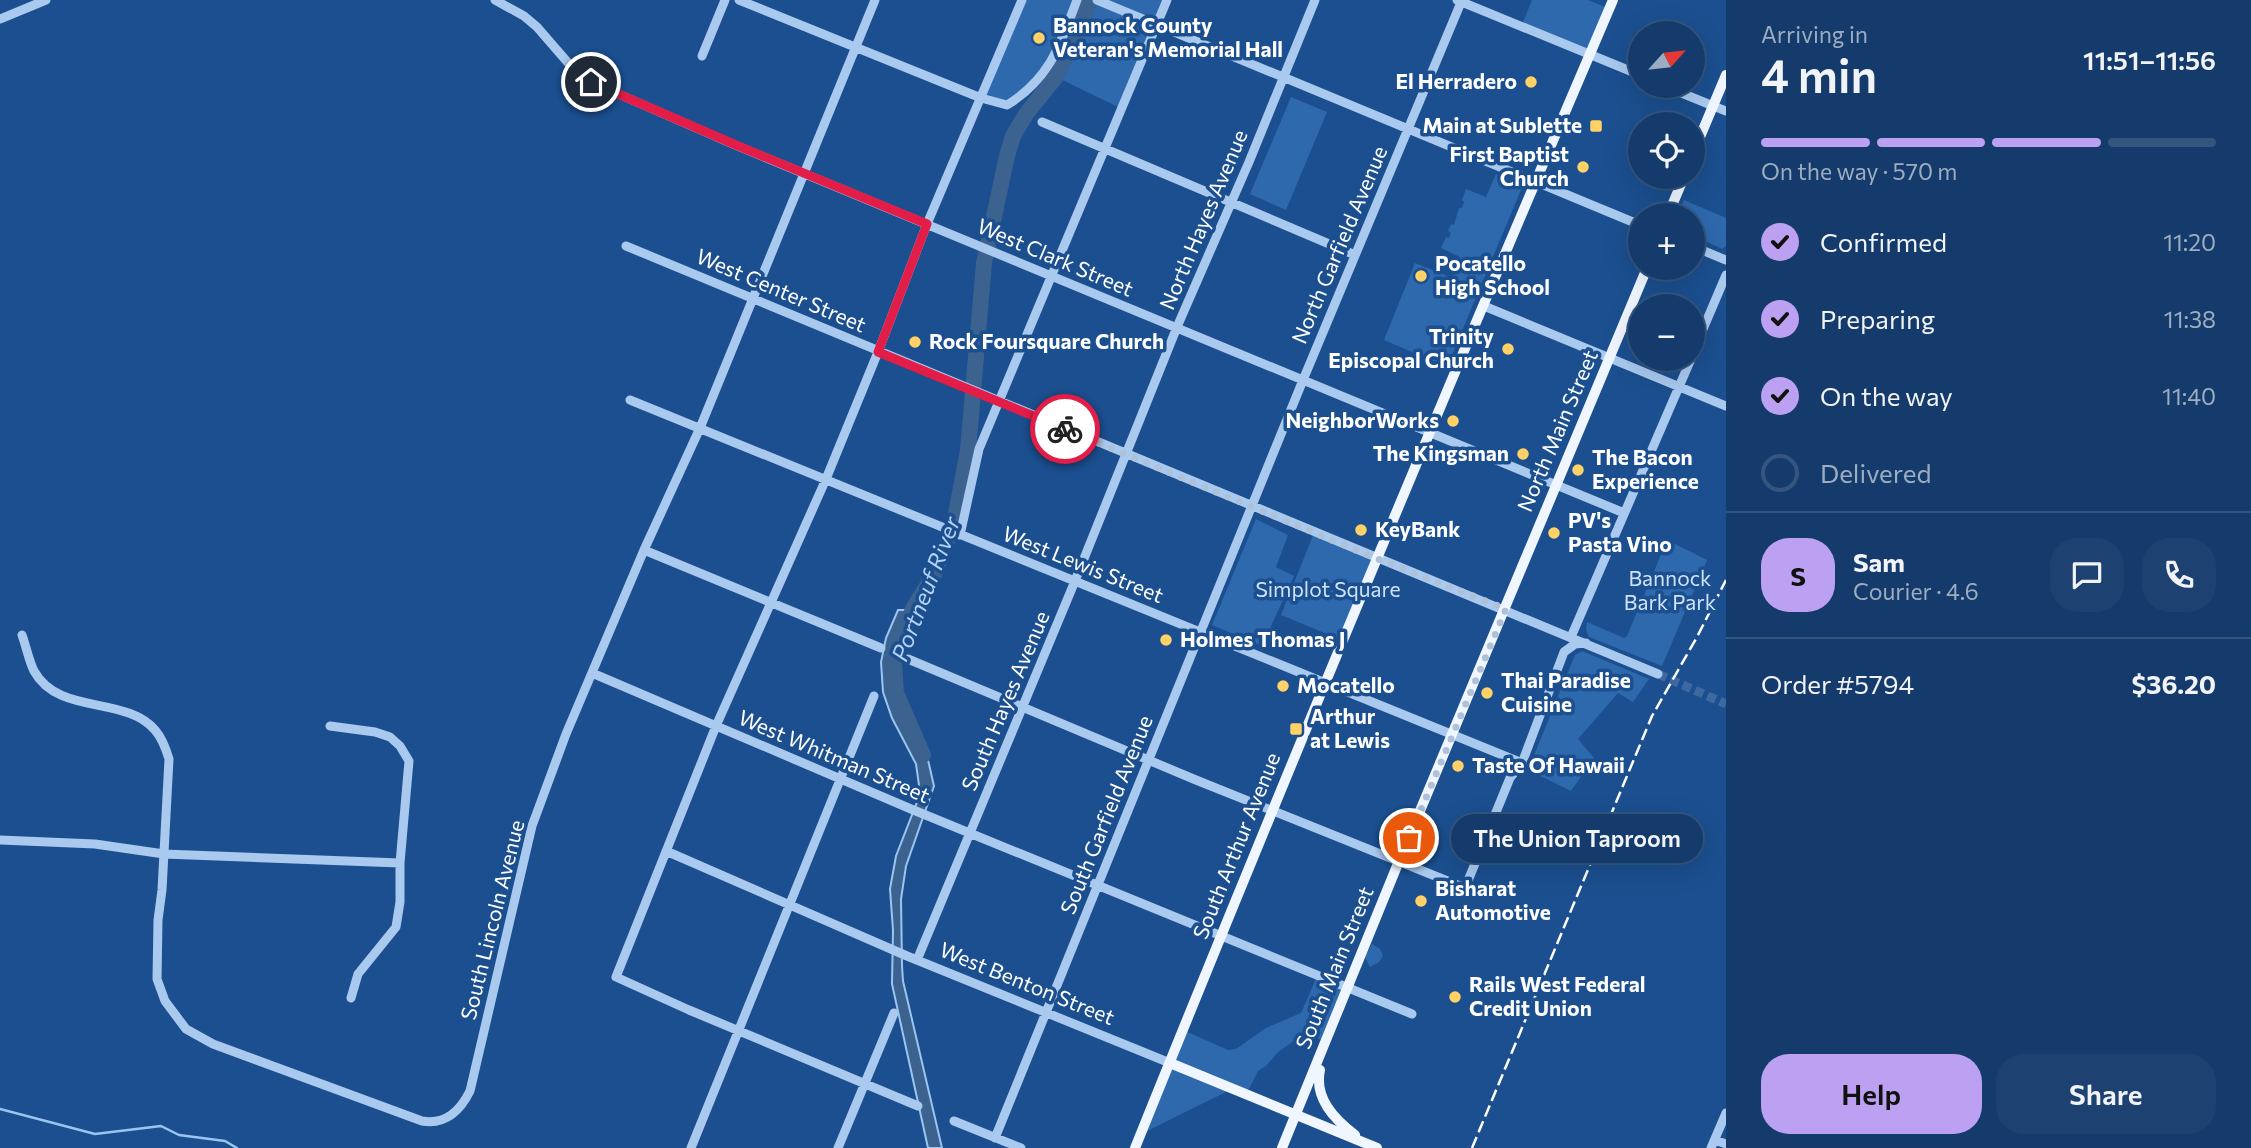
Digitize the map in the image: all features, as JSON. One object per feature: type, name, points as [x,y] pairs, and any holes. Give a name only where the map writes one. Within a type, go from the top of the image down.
[{"type":"main road","name":"South Arthur Avenue","points":[[1135,1148],[1272,809],[1534,181],[1613,0]]},
{"type":"main road","points":[[1705,124],[1726,75]]},
{"type":"main road","name":"North Main Street","points":[[1506,609],[1555,484],[1642,280]]},
{"type":"main road","name":"South Main Street","points":[[1282,1148],[1398,861],[1506,609]]},
{"type":"main road","points":[[1324,1049],[1317,1082],[1323,1100],[1333,1116],[1373,1146]]},
{"type":"main road","name":"West Benton Street","points":[[1170,1063],[1373,1146]]},
{"type":"street","points":[[0,19],[46,0]]},
{"type":"street","name":"West Clark Street","points":[[495,0],[524,16],[537,27],[576,72],[591,82],[803,173],[1624,513]]},
{"type":"street","points":[[702,56],[725,0]]},
{"type":"street","points":[[739,0],[981,98],[1007,105],[1022,97],[1046,72],[1077,0]]},
{"type":"street","name":"South Lincoln Avenue","points":[[22,635],[34,672],[50,689],[76,701],[137,717],[154,728],[164,744],[169,759],[156,979],[165,1002],[186,1029],[213,1044],[409,1117],[432,1123],[459,1110],[470,1091],[532,826],[566,733],[699,428],[875,0]]},
{"type":"street","points":[[918,1106],[616,977],[716,726],[826,479],[927,224],[1023,0]]},
{"type":"street","points":[[960,534],[979,449],[1167,0]]},
{"type":"street","name":"North Hayes Avenue","points":[[1125,454],[1315,0]]},
{"type":"street","points":[[1100,1],[1628,220]]},
{"type":"street","points":[[1460,1],[1628,70]]},
{"type":"street","name":"North Garfield Avenue","points":[[1252,505],[1460,1]]},
{"type":"street","points":[[1695,98],[1726,111]]},
{"type":"street","points":[[1041,122],[1355,255]]},
{"type":"street","name":"West Center Street","points":[[626,246],[1658,674]]},
{"type":"street","points":[[1705,252],[1726,261]]},
{"type":"street","points":[[1705,326],[1726,275]]},
{"type":"street","points":[[1484,306],[1726,406]]},
{"type":"street","points":[[1571,637],[1686,371]]},
{"type":"street","name":"West Lewis Street","points":[[630,400],[1522,763]]},
{"type":"street","name":"South Hayes Avenue","points":[[917,960],[1125,454]]},
{"type":"street","name":"South Garfield Avenue","points":[[995,1138],[1252,505]]},
{"type":"street","points":[[644,550],[881,648]]},
{"type":"street","points":[[908,659],[1148,760],[1465,888],[1510,778],[1522,763],[1564,652],[1562,640],[1553,629]]},
{"type":"street","points":[[1564,652],[1575,644],[1586,643]]},
{"type":"street","name":"West Whitman Street","points":[[592,673],[970,833],[1412,1014]]},
{"type":"street","points":[[691,1148],[874,696]]},
{"type":"street","points":[[330,726],[375,732],[390,737],[400,746],[409,761],[396,927],[358,974],[351,998]]},
{"type":"street","points":[[0,840],[96,844],[164,854],[400,863]]},
{"type":"street","name":"West Benton Street","points":[[666,851],[907,956],[1170,1063]]},
{"type":"street","points":[[838,1148],[894,1013]]},
{"type":"street","points":[[1726,1113],[1713,1144],[1726,1144]]},
{"type":"street","points":[[954,1121],[1021,1148]]},
{"type":"green space","points":[[1022,0],[1167,0],[1120,108],[1046,72],[1007,105],[981,98]]},
{"type":"green space","points":[[1532,0],[1588,0],[1610,9],[1590,55],[1521,27]]},
{"type":"green space","points":[[1291,97],[1327,112],[1286,210],[1250,194]]},
{"type":"green space","points":[[1496,174],[1523,185],[1447,367],[1384,340],[1415,263],[1452,278],[1460,257],[1441,248],[1446,237],[1449,238],[1451,233],[1448,231],[1451,224],[1454,225],[1459,208],[1462,208],[1466,189],[1486,197]]},
{"type":"green space","points":[[1705,209],[1726,218],[1726,246],[1722,249],[1705,241]]},
{"type":"green space","points":[[1256,519],[1288,535],[1276,567],[1294,576],[1262,646],[1212,625]]},
{"type":"green space","name":"Simplot Square","points":[[1314,533],[1378,559],[1344,641],[1281,615]]},
{"type":"green space","name":"Bannock Bark Park","points":[[1667,540],[1707,560],[1662,666],[1589,637],[1586,630],[1587,622],[1624,638],[1627,636]]},
{"type":"green space","points":[[1582,651],[1649,679],[1633,702],[1618,693],[1578,739],[1594,758],[1571,791],[1528,770],[1575,655]]},
{"type":"green space","points":[[1372,944],[1380,949],[1383,956],[1370,967],[1365,957]]},
{"type":"green space","points":[[1318,974],[1348,986],[1327,1042],[1305,1033],[1278,1052],[1258,1071],[1246,1095],[1232,1089],[1141,1134],[1183,1030],[1228,1050],[1236,1049],[1266,1028],[1301,1013]]},
{"type":"shaded area","points":[[898,610],[914,610],[893,649],[891,689],[901,720],[922,746],[934,786],[906,866],[901,899],[903,981],[942,1148],[928,1148],[892,984],[893,930],[890,889],[896,856],[917,802],[919,785],[916,764],[892,718],[883,692],[881,662],[886,638]]},
{"type":"waterway","name":"Portneuf River","points":[[923,755],[896,693],[894,664],[903,633],[914,607],[934,575],[955,519],[968,450],[984,263],[1007,156],[1013,136],[1026,114],[1055,78],[1090,0]]},
{"type":"waterway","points":[[0,1109],[95,1134],[161,1126],[179,1135],[225,1141],[237,1148]]},
{"type":"tunnel","points":[[1658,674],[1726,704]]},
{"type":"railway","points":[[1472,1148],[1652,716],[1726,580]]},
{"type":"way so far","points":[[1065,429],[1368,555],[1506,609],[1409,838]]},
{"type":"place","name":"Bannock County Veteran's Memorial Hall","points":[[1039,38]]},
{"type":"place","name":"El Herradero","points":[[1531,82]]},
{"type":"place","name":"Main at Sublette","points":[[1596,126]]},
{"type":"place","name":"First Baptist Church","points":[[1583,167]]},
{"type":"place","name":"Pocatello High School","points":[[1421,276]]},
{"type":"place","name":"Rock Foursquare Church","points":[[915,342]]},
{"type":"place","name":"Trinity Episcopal Church","points":[[1508,349]]},
{"type":"place","name":"NeighborWorks","points":[[1453,421]]},
{"type":"place","name":"The Kingsman","points":[[1523,454]]},
{"type":"place","name":"The Bacon Experience","points":[[1578,470]]},
{"type":"place","name":"KeyBank","points":[[1361,530]]},
{"type":"place","name":"PV's Pasta Vino","points":[[1554,533]]},
{"type":"place","name":"Holmes Thomas J","points":[[1166,640]]},
{"type":"place","name":"Mocatello","points":[[1283,686]]},
{"type":"place","name":"Thai Paradise Cuisine","points":[[1487,693]]},
{"type":"place","name":"Arthur at Lewis","points":[[1296,729]]},
{"type":"place","name":"Taste Of Hawaii","points":[[1458,766]]},
{"type":"place","name":"The Union Taproom","points":[[1409,838]]},
{"type":"place","name":"Bisharat Automotive","points":[[1421,901]]},
{"type":"place","name":"Rails West Federal Credit Union","points":[[1455,997]]},
{"type":"route","points":[[591,82],[927,224],[878,352],[1065,429]]}]
